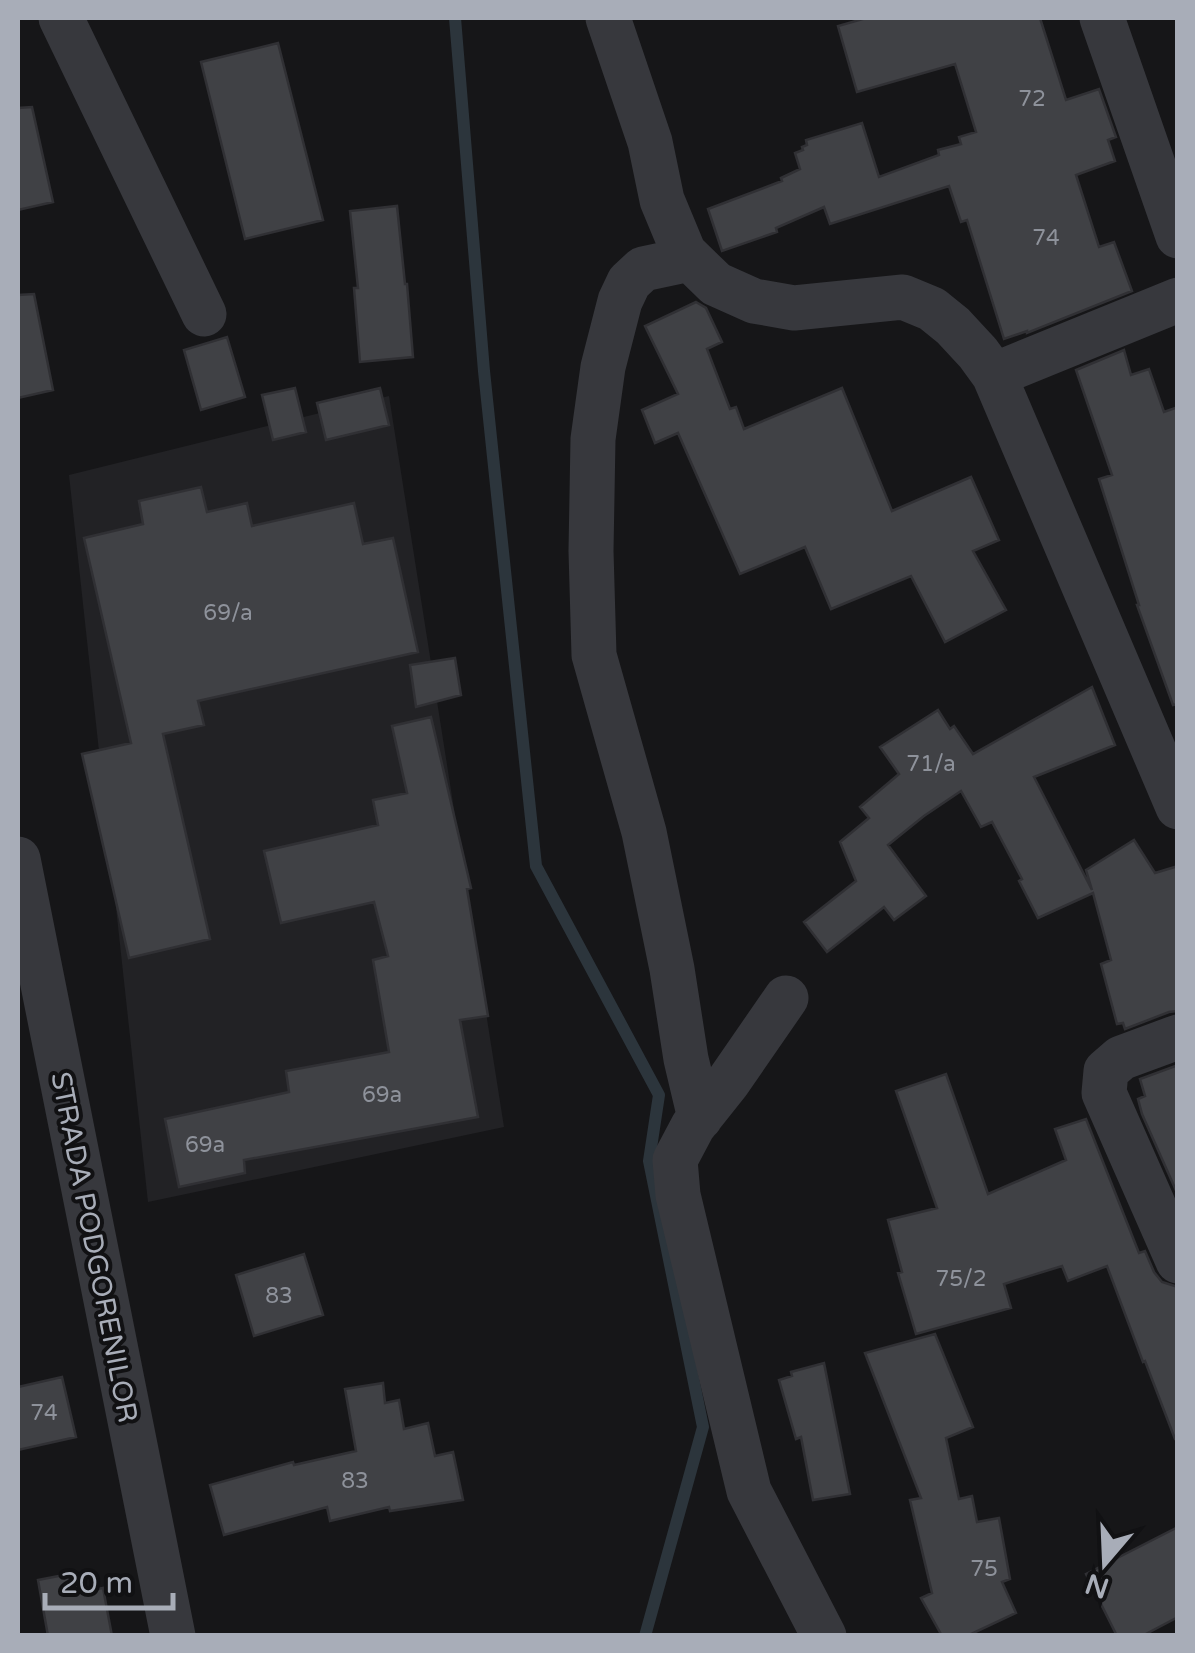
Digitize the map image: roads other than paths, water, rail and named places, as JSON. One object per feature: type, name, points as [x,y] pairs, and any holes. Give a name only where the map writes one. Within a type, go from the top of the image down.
[{"type":"street","points":[[60,18],[204,314]]},
{"type":"street","points":[[608,18],[650,142],[662,200],[684,253],[716,284],[754,301],[794,308],[904,296],[932,309],[953,326],[994,375],[1178,807]]},
{"type":"street","points":[[1102,18],[1178,236]]},
{"type":"street","points":[[690,259],[643,269],[629,282],[620,300],[603,367],[594,439],[591,551],[594,656],[644,832],[700,1118]]},
{"type":"street","points":[[994,375],[1178,300]]},
{"type":"street","name":"STRADA PODGORENILOR","points":[[18,859],[173,1636]]},
{"type":"street","points":[[786,998],[700,1118],[676,1160],[678,1195],[749,1490],[824,1636]]},
{"type":"street","points":[[1178,1036],[1121,1058],[1106,1071],[1104,1093],[1178,1262]]},
{"type":"waterway","points":[[455,18],[484,371],[536,866],[659,1095],[649,1161],[703,1427],[645,1636]]}]
